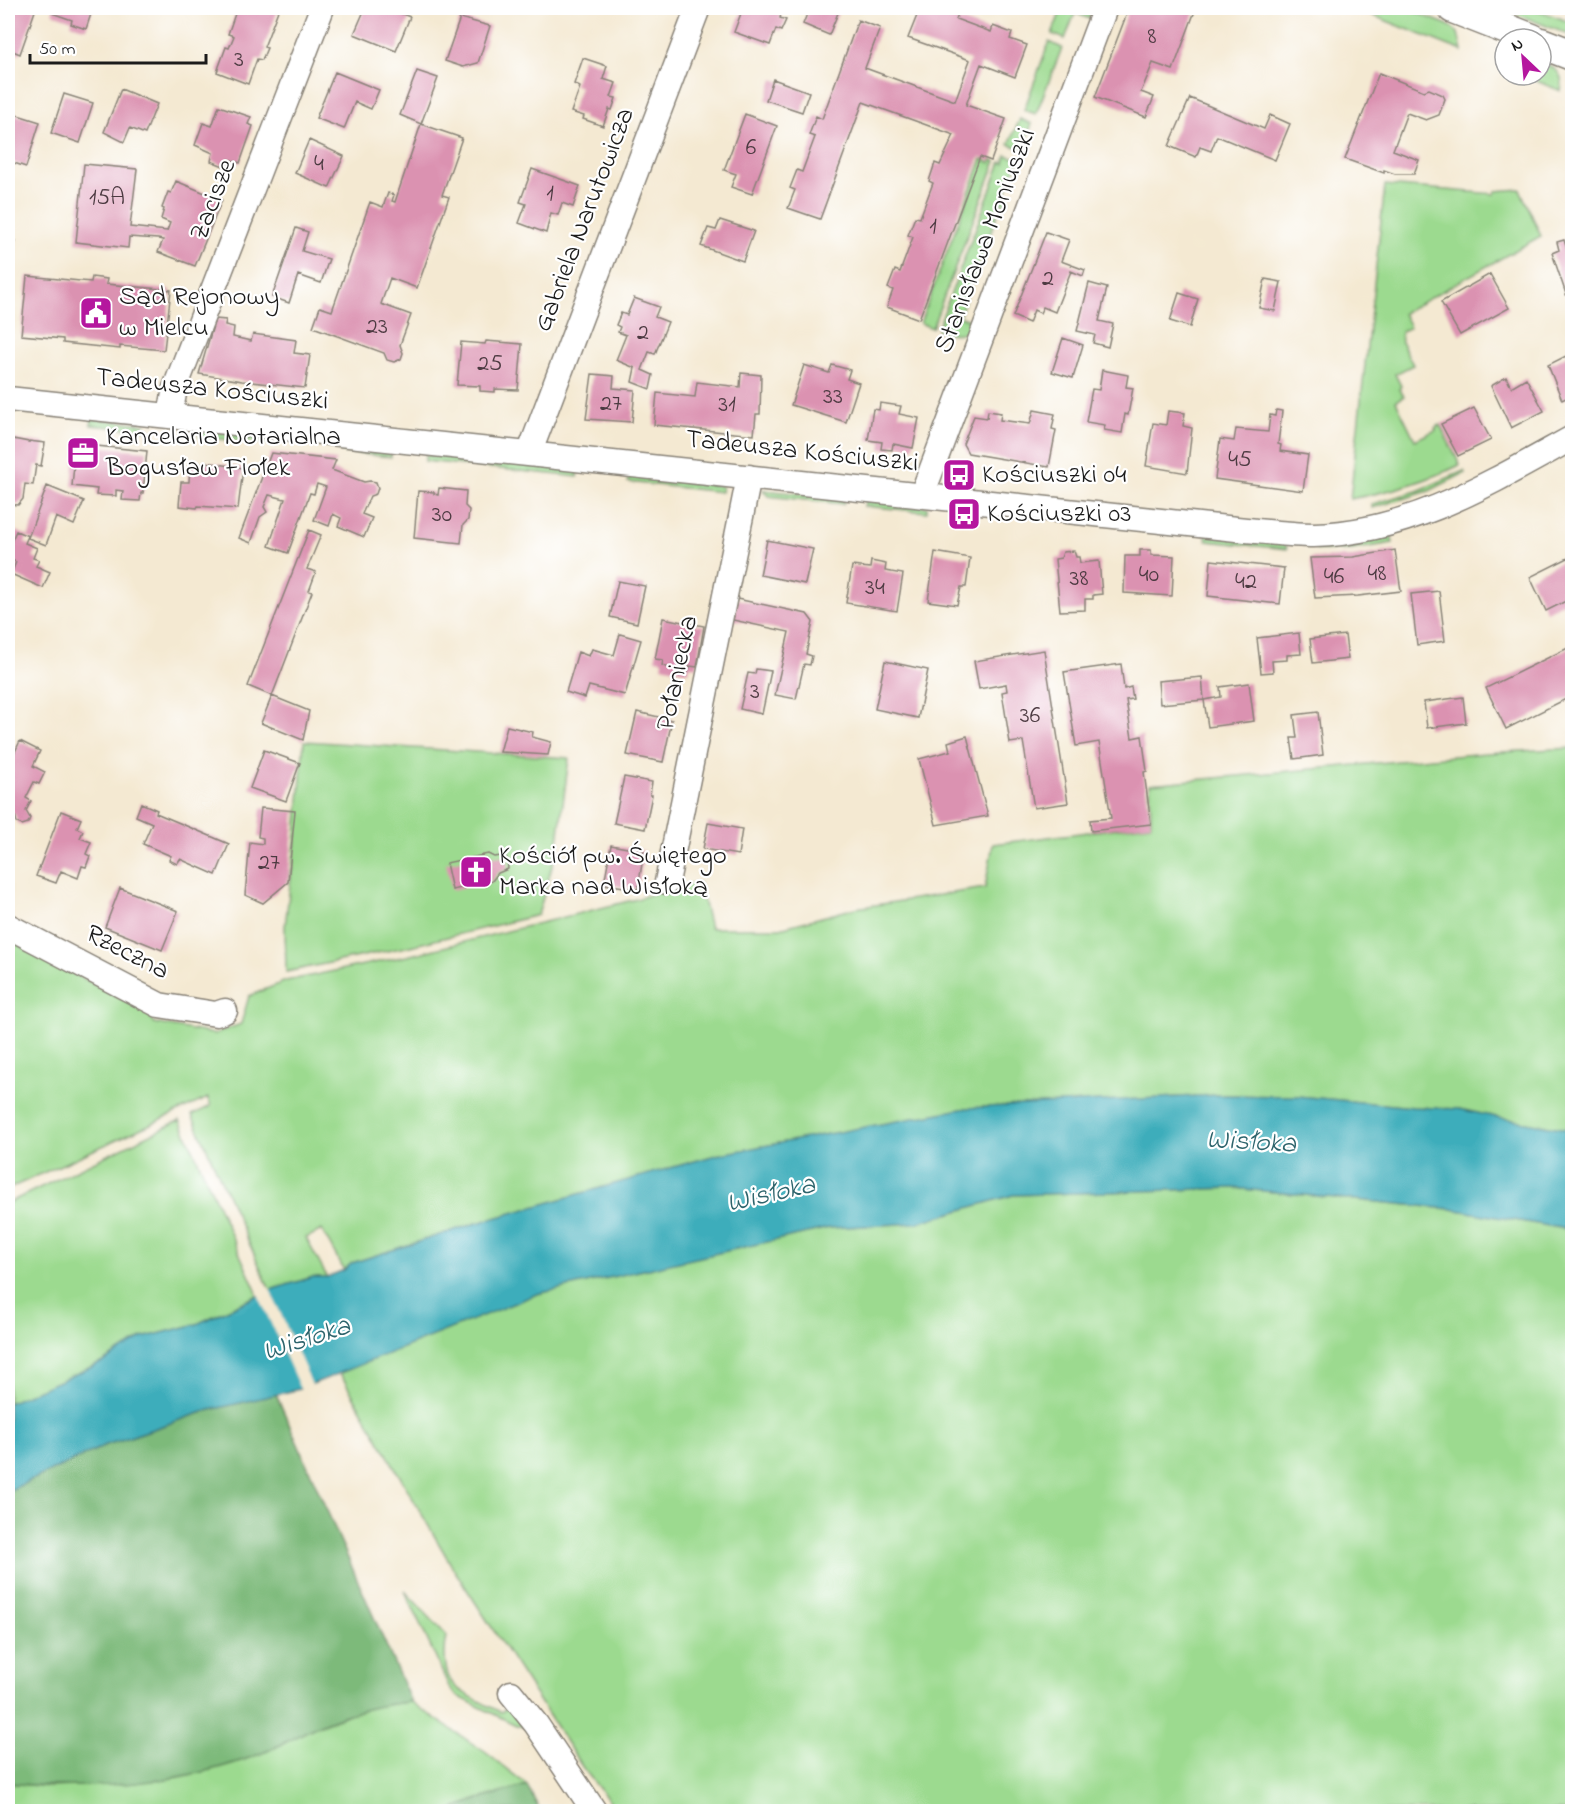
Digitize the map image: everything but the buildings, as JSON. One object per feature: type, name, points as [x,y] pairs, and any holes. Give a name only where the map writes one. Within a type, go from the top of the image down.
[{"type":"street","name":"Zacisze","points":[[170,416],[175,388],[322,8]]},
{"type":"street","name":"Gabriela Narutowicza","points":[[529,454],[698,8]]},
{"type":"street","name":"Stanisława Moniuszki","points":[[922,495],[1106,8]]},
{"type":"street","points":[[1453,8],[1501,27]]},
{"type":"street","points":[[1553,48],[1572,55]]},
{"type":"street","name":"Tadeusza Kościuszki","points":[[8,399],[1246,530],[1322,534],[1379,527],[1422,513],[1490,483],[1572,438]]},
{"type":"street","name":"Połaniecka","points":[[667,882],[749,477]]},
{"type":"street","name":"Rzeczna","points":[[8,926],[159,1005],[216,1014],[225,1011]]},
{"type":"street","points":[[511,1693],[536,1724],[595,1812]]},
{"type":"green space","points":[[1062,8],[1089,8],[1090,19],[1075,13],[1065,39],[1052,34]]},
{"type":"green space","points":[[1354,8],[1405,8],[1448,25],[1458,33],[1462,51]]},
{"type":"green space","points":[[1501,8],[1533,8],[1572,23],[1572,36]]},
{"type":"green space","points":[[1049,42],[1062,48],[1036,114],[1024,110]]},
{"type":"green space","points":[[1553,68],[1562,80],[1561,91],[1551,87]]},
{"type":"green space","points":[[1020,119],[1032,124],[1022,149],[1009,144]]},
{"type":"green space","points":[[1006,155],[1019,159],[1004,197],[1009,200],[1007,204],[1002,202],[959,316],[974,322],[968,331],[963,333],[937,330],[1001,162],[1004,163]]},
{"type":"green space","points":[[982,159],[991,163],[992,159],[996,161],[932,328],[920,323]]},
{"type":"green space","points":[[1385,185],[1495,194],[1495,191],[1520,189],[1541,236],[1403,313],[1410,327],[1401,332],[1402,343],[1413,365],[1395,374],[1401,386],[1399,389],[1404,396],[1396,401],[1415,440],[1436,430],[1435,428],[1440,425],[1460,465],[1406,486],[1350,499]]},
{"type":"green space","points":[[92,419],[145,424],[144,430],[91,425]]},
{"type":"green space","points":[[200,430],[273,438],[272,444],[199,437]]},
{"type":"green space","points":[[341,446],[391,451],[391,457],[341,452]]},
{"type":"green space","points":[[426,455],[578,470],[578,477],[425,461]]},
{"type":"green space","points":[[1464,471],[1465,473],[1429,491],[1372,508],[1372,504],[1417,491]]},
{"type":"green space","points":[[629,476],[722,486],[721,492],[628,482]]},
{"type":"green space","points":[[763,490],[842,498],[844,501],[843,504],[768,496]]},
{"type":"green space","points":[[866,500],[927,507],[927,512],[864,506]]},
{"type":"green space","points":[[1206,535],[1285,543],[1287,549],[1207,541]]},
{"type":"green space","points":[[1391,535],[1393,543],[1352,550],[1316,550],[1318,544]]},
{"type":"green space","points":[[304,741],[569,758],[557,849],[538,915],[406,947],[286,972],[285,926]]},
{"type":"green space","points":[[1572,748],[1572,1130],[1459,1109],[1297,1096],[1218,1095],[967,1108],[716,1155],[477,1223],[352,1263],[344,1270],[322,1230],[306,1238],[327,1277],[313,1277],[270,1290],[192,1115],[211,1106],[208,1098],[8,1189],[8,939],[150,1013],[154,1023],[214,1034],[241,1024],[249,996],[286,981],[407,956],[637,899],[675,886],[699,883],[710,928],[780,928],[856,908],[985,888],[993,844],[1151,824],[1150,784],[1486,753]]},
{"type":"green space","points":[[180,1120],[258,1295],[197,1324],[142,1338],[101,1363],[8,1403],[8,1203]]},
{"type":"green space","points":[[1233,1188],[1451,1209],[1572,1230],[1572,1811],[617,1811],[583,1768],[453,1568],[340,1373],[537,1294],[829,1228],[916,1223],[1013,1195]]},
{"type":"green space","points":[[276,1394],[411,1702],[366,1709],[344,1716],[260,1754],[199,1773],[103,1786],[8,1783],[8,1491],[106,1445],[206,1411]]},
{"type":"green space","points":[[405,1591],[447,1636],[446,1669],[451,1682],[471,1697],[501,1712],[508,1708],[525,1727],[516,1725],[457,1696],[450,1689]]},
{"type":"green space","points":[[411,1702],[485,1752],[527,1785],[473,1801],[450,1811],[8,1812],[8,1783],[49,1787],[123,1784],[184,1776],[357,1711],[389,1703]]},
{"type":"green space","points":[[527,1785],[540,1811],[450,1811],[473,1801]]},
{"type":"water","name":"Wisłoka","points":[[1218,1095],[1297,1096],[1459,1109],[1572,1130],[1572,1230],[1451,1209],[1233,1188],[1013,1195],[916,1223],[829,1228],[537,1294],[300,1389],[206,1411],[106,1445],[8,1491],[8,1403],[101,1363],[142,1338],[197,1324],[270,1290],[313,1277],[327,1277],[344,1270],[352,1263],[477,1223],[716,1155],[967,1108]]},
{"type":"pier","points":[[269,1287],[313,1387],[301,1391],[257,1292]]},
{"type":"place","name":"Sąd Rejonowy w Mielcu","points":[[96,313]]},
{"type":"place","name":"Kancelaria Notarialna Bogusław Fiołek","points":[[83,453]]},
{"type":"place","name":"Kościuszki 04","points":[[959,475]]},
{"type":"place","name":"Kościuszki 03","points":[[964,514]]},
{"type":"place","name":"Kościół pw. Świętego Marka nad Wisłoką","points":[[476,872]]}]
